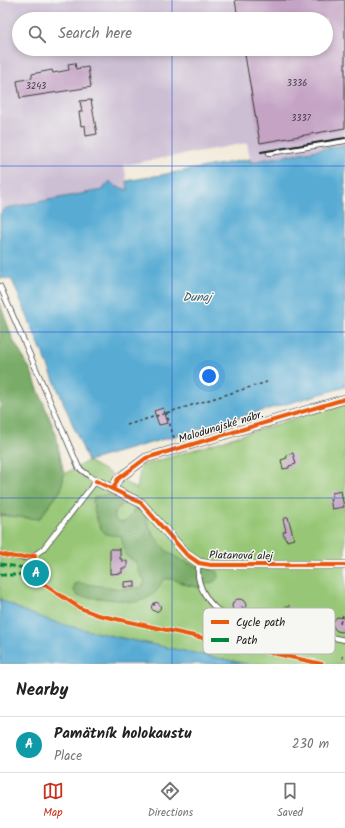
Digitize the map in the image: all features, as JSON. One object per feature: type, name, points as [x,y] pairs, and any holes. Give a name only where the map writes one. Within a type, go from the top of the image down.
[{"type":"street","name":"Malodunajské nábr.","points":[[113,489],[118,479],[146,458],[345,399]]},
{"type":"street","name":"Platanová alej","points":[[96,481],[141,503],[186,554],[199,563],[210,565],[345,565]]},
{"type":"lane","points":[[269,153],[345,141]]},
{"type":"lane","points":[[0,286],[79,468],[96,481],[43,549],[28,558],[0,554]]},
{"type":"lane","points":[[199,563],[198,574],[202,590],[211,604],[216,608]]},
{"type":"lane","points":[[335,638],[345,640]]},
{"type":"path","points":[[127,425],[267,382]]},
{"type":"path","points":[[166,412],[173,436]]},
{"type":"path","points":[[153,602],[155,606]]},
{"type":"path","points":[[340,623],[343,615]]},
{"type":"path","points":[[342,656],[344,660]]},
{"type":"shaded area","points":[[0,0],[345,0],[345,145],[251,163],[247,143],[124,165],[129,191],[115,186],[102,190],[6,208],[0,214]]},
{"type":"green space","points":[[0,304],[13,340],[30,369],[55,432],[64,474],[61,490],[39,519],[0,515]]},
{"type":"green space","points":[[345,403],[345,664],[247,664],[60,624],[21,610],[0,599],[0,515],[39,519],[61,490],[64,474],[88,461],[137,489],[141,466]]},
{"type":"green space","points":[[109,494],[125,500],[125,502],[115,511],[114,516],[116,521],[126,521],[135,508],[137,508],[145,516],[151,531],[167,551],[175,557],[189,563],[203,568],[213,569],[218,572],[218,577],[215,581],[198,587],[187,585],[173,579],[164,579],[153,595],[136,602],[78,596],[74,588],[75,584],[79,583],[121,589],[140,588],[143,586],[145,581],[138,571],[136,562],[126,556],[121,536],[105,533],[102,531],[98,523],[93,500],[95,497]]},
{"type":"water","name":"Dunaj","points":[[345,145],[345,387],[88,461],[12,280],[0,278],[0,214],[6,208],[102,190],[110,181],[115,186],[128,190],[127,181],[250,159],[251,163]]},
{"type":"water","points":[[0,599],[21,610],[60,624],[247,664],[0,664]]},
{"type":"building","points":[[235,0],[345,0],[345,128],[260,143],[245,56],[333,56],[333,12],[237,12]]},
{"type":"building","points":[[75,63],[76,69],[88,67],[91,87],[20,98],[17,81],[32,78],[32,74],[52,70],[53,73],[69,70],[68,64]]},
{"type":"building","points":[[91,100],[97,134],[86,136],[85,125],[81,126],[79,112],[82,112],[80,101]]},
{"type":"building","points":[[163,408],[168,423],[159,425],[154,411]]},
{"type":"building","points":[[293,453],[296,464],[289,466],[289,468],[283,469],[281,460],[287,458],[286,455]]},
{"type":"building","points":[[341,491],[344,507],[332,509],[330,499],[333,499],[332,493]]},
{"type":"building","points":[[288,517],[294,539],[287,541],[283,532],[286,531],[283,519]]},
{"type":"building","points":[[110,549],[120,549],[120,559],[122,559],[122,561],[127,561],[127,568],[122,568],[122,573],[110,574]]},
{"type":"building","points":[[135,581],[135,587],[124,587],[124,582]]},
{"type":"building","points":[[236,599],[242,599],[246,603],[246,608],[232,608],[232,603]]},
{"type":"building","points":[[154,603],[158,603],[160,607],[158,611],[154,611],[152,609],[152,605]]},
{"type":"building","points":[[337,617],[345,618],[345,630],[342,632],[335,629],[335,619]]},
{"type":"railway","points":[[261,152],[345,138]]},
{"type":"marked path","points":[[0,564],[31,569]]},
{"type":"marked path","points":[[0,575],[18,575],[31,569]]},
{"type":"cycle path","points":[[113,489],[118,479],[146,458],[345,399]]},
{"type":"cycle path","points":[[96,481],[141,503],[186,554],[199,563],[211,565],[345,565]]},
{"type":"cycle path","points":[[0,554],[18,557],[35,555],[32,570],[36,579],[80,608],[98,615],[203,638]]},
{"type":"cycle path","points":[[276,654],[322,664]]},
{"type":"place","name":"Pamätník holokaustu","points":[[36,573]]}]
